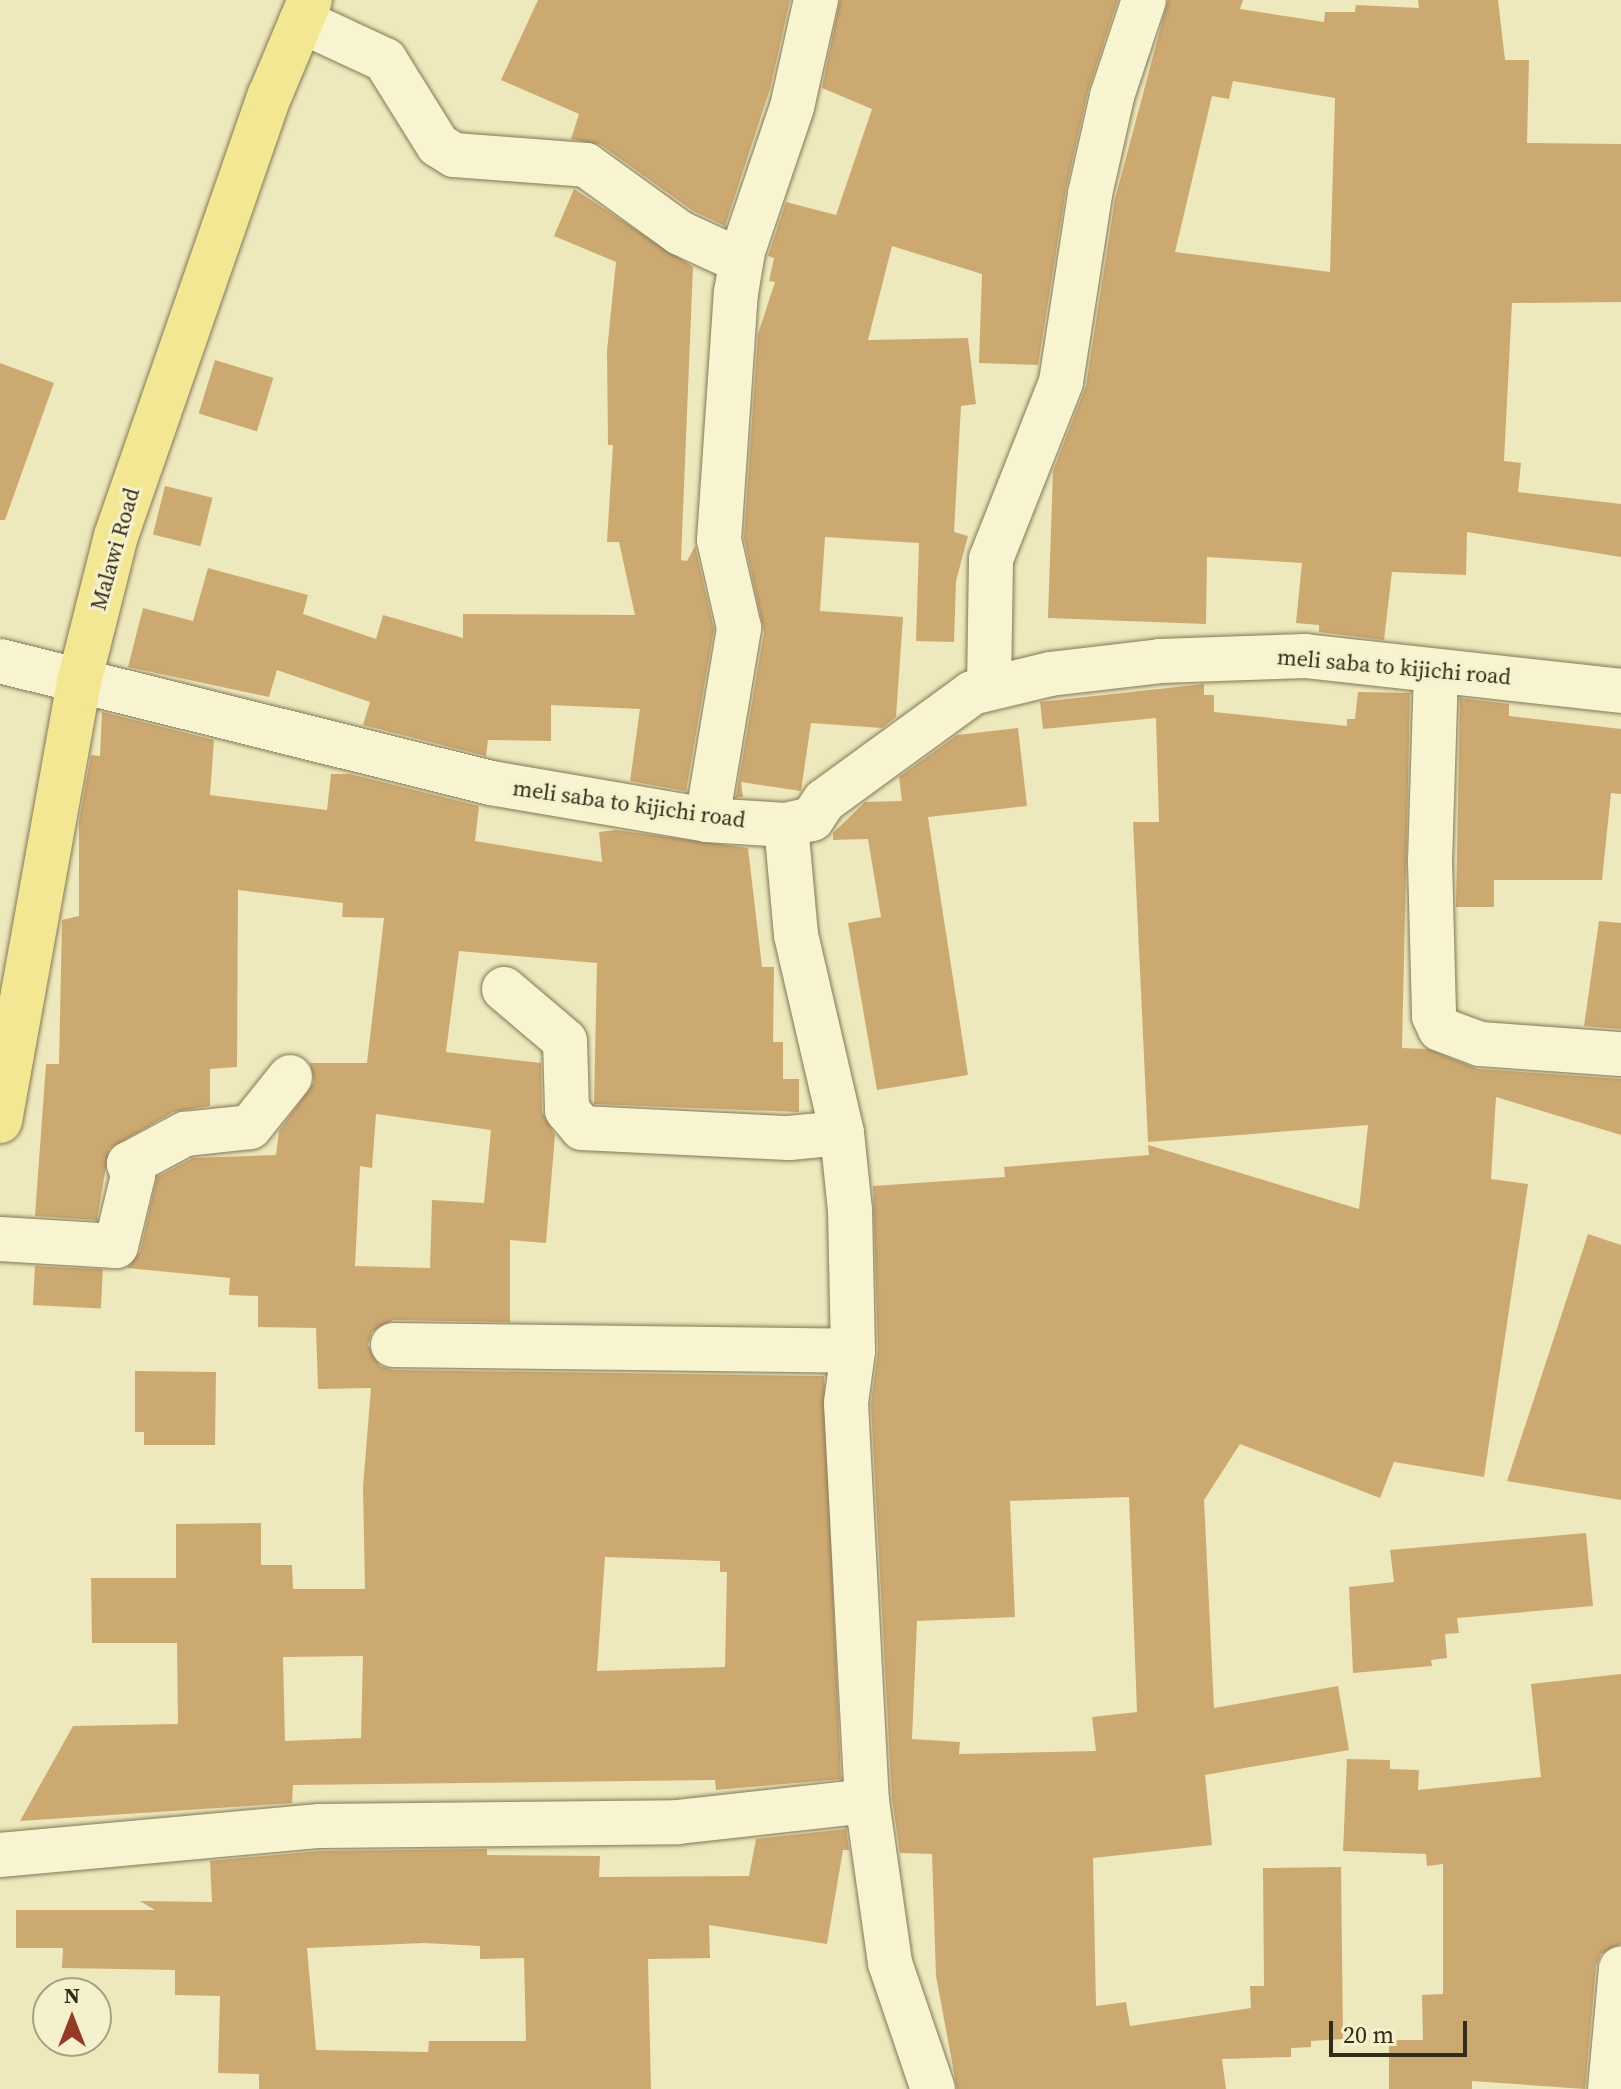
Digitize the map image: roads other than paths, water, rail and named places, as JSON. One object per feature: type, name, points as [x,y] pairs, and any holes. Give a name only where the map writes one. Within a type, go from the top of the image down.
[{"type":"main road","name":"Malawi Road","points":[[0,1121],[79,682],[163,393],[305,10]]},
{"type":"street","points":[[707,820],[739,628],[719,540],[741,261],[792,107],[816,0]]},
{"type":"street","points":[[989,687],[991,559],[1061,382],[1090,194],[1112,96],[1144,0]]},
{"type":"street","points":[[305,10],[385,60],[438,145],[454,155],[586,165],[680,233],[741,261]]},
{"type":"street","name":"meli saba to kijichi road","points":[[0,661],[79,682],[299,731],[463,777],[707,820],[786,825],[812,819],[824,801],[956,703],[989,687],[1050,674],[1248,656],[1436,671],[1621,691]]},
{"type":"street","points":[[1436,671],[1430,861],[1434,1016],[1440,1029],[1480,1044],[1621,1054]]},
{"type":"street","points":[[786,825],[796,935],[842,1133],[853,1351],[846,1403],[867,1801],[890,1963],[933,2089]]},
{"type":"street","points":[[504,989],[565,1041],[567,1110],[582,1128],[789,1138],[842,1133]]},
{"type":"street","points":[[0,1239],[116,1246],[133,1175],[129,1164],[185,1134],[250,1127],[290,1077]]},
{"type":"street","points":[[393,1345],[853,1351]]},
{"type":"street","points":[[0,1855],[320,1826],[678,1822],[867,1801]]},
{"type":"street","points":[[1610,2089],[1621,1969]]}]
